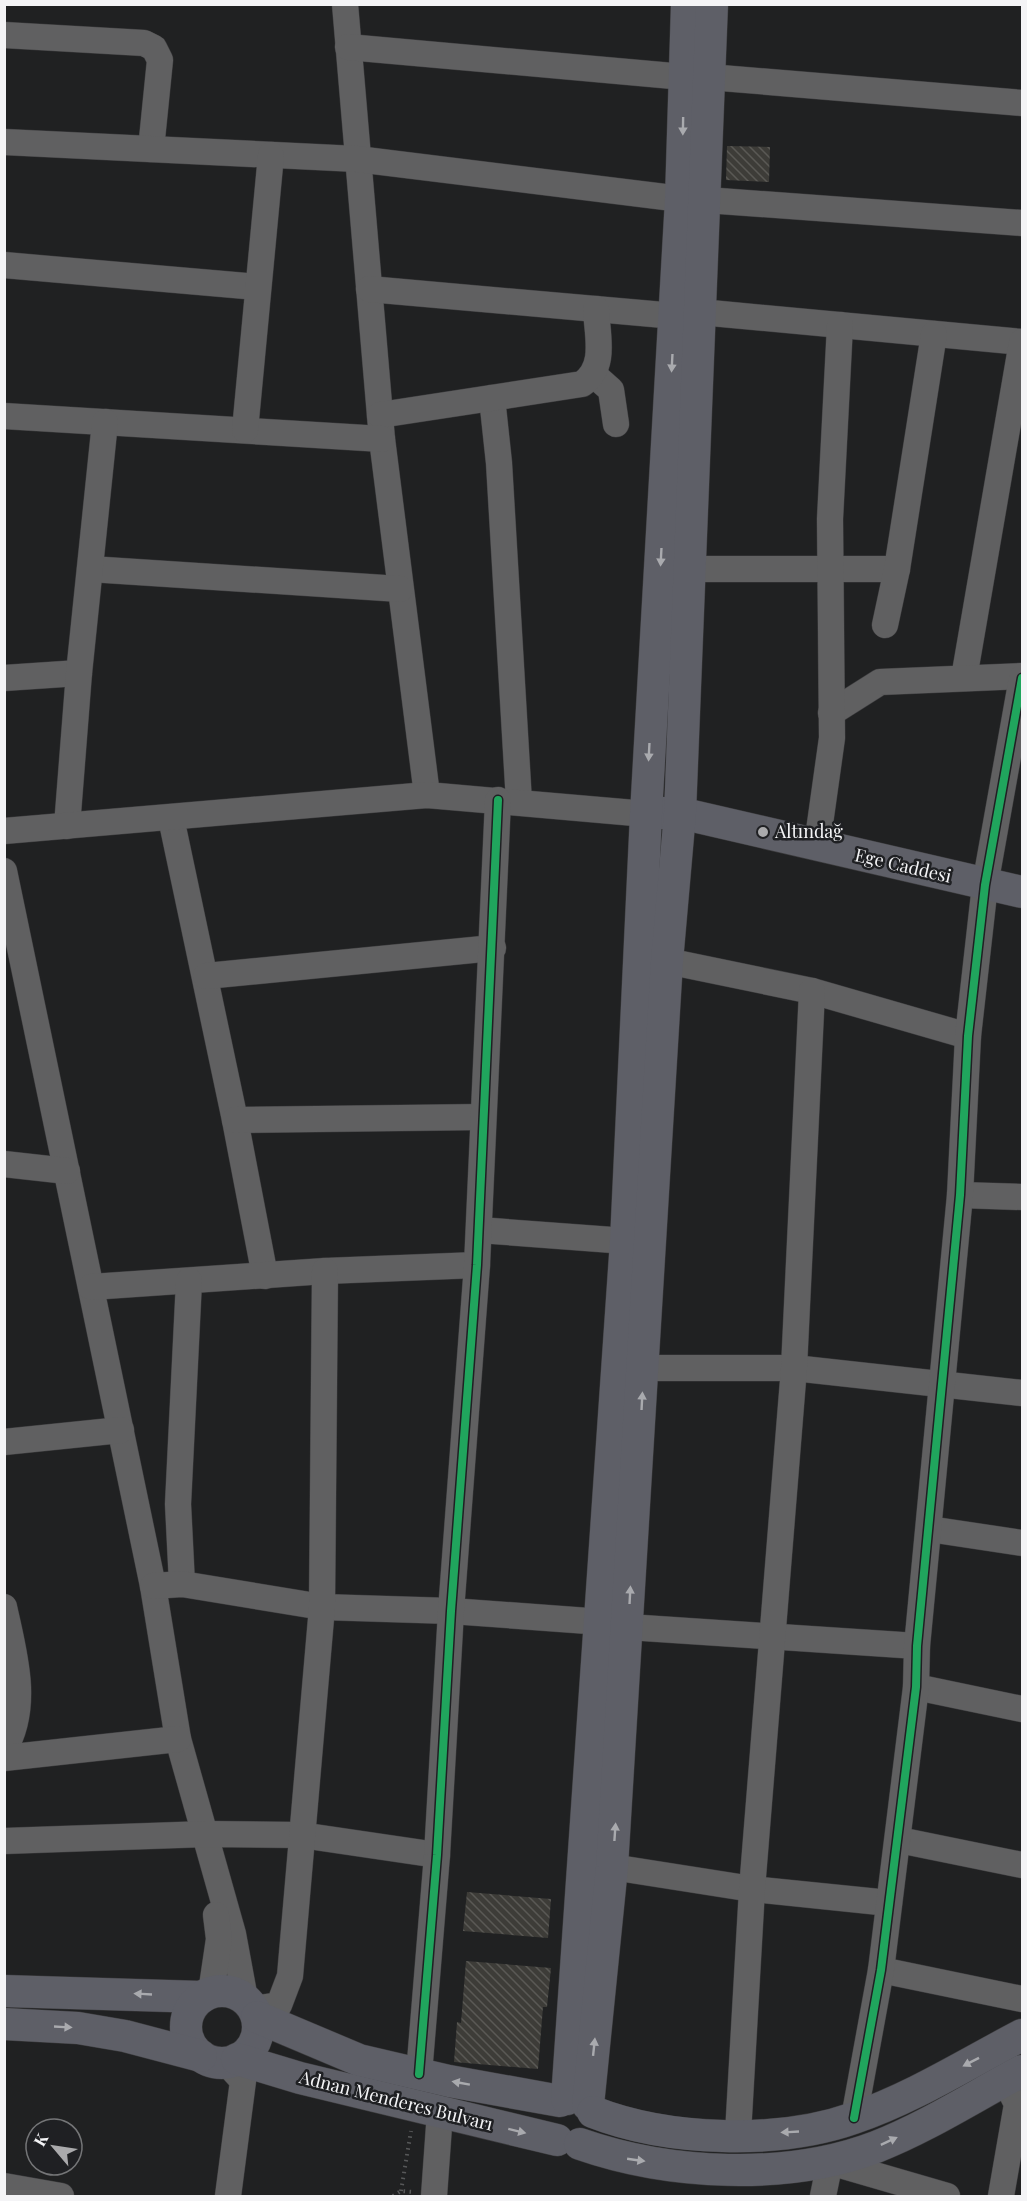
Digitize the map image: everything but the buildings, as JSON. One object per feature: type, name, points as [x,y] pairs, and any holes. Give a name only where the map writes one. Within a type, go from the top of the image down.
[{"type":"main road","points":[[577,2104],[612,1867],[615,1624],[626,1241],[646,814],[688,314],[694,200],[696,77],[687,4]]},
{"type":"main road","points":[[696,77],[712,4]]},
{"type":"main road","points":[[577,2104],[550,2113],[548,2120],[552,2135],[568,2142],[586,2141],[595,2127],[577,2104],[615,1624],[644,1368],[667,961],[680,813],[690,569],[688,314]]},
{"type":"main road","name":"Ege Caddesi","points":[[646,814],[680,813],[1023,892]]},
{"type":"main road","points":[[4,1991],[206,1995],[223,1991],[235,1993],[252,2008],[256,2037],[245,2054],[221,2059],[193,2048],[186,2026],[193,2005],[206,1995]]},
{"type":"main road","name":"Adnan Menderes Bulvarı","points":[[252,2008],[359,2060],[418,2074],[577,2104],[624,2124],[667,2131],[738,2134],[800,2132],[854,2118],[905,2096],[1023,2035]]},
{"type":"main road","name":"Adnan Menderes Bulvarı","points":[[4,2024],[78,2028],[125,2036],[568,2142],[619,2158],[729,2169],[795,2167],[830,2162],[894,2138],[1014,2076]]},
{"type":"street","points":[[345,4],[381,427],[427,795]]},
{"type":"street","points":[[4,35],[144,43],[154,48],[160,60],[151,149]]},
{"type":"street","points":[[348,47],[1023,103]]},
{"type":"street","points":[[4,142],[357,159],[694,200],[1023,223]]},
{"type":"street","points":[[245,430],[271,155]]},
{"type":"street","points":[[4,265],[258,287]]},
{"type":"street","points":[[369,289],[596,309],[840,325],[1022,342],[964,678]]},
{"type":"street","points":[[4,416],[245,430],[381,427],[492,398],[582,384],[593,374],[599,362],[596,309]]},
{"type":"street","points":[[817,845],[832,738],[830,519],[840,325]]},
{"type":"street","points":[[885,625],[897,569],[934,334]]},
{"type":"street","points":[[593,374],[611,390],[615,424]]},
{"type":"street","points":[[418,2074],[437,1855],[451,1611],[477,1265],[493,948],[508,801],[499,463],[492,398]]},
{"type":"street","points":[[67,826],[79,673],[105,422]]},
{"type":"street","points":[[90,569],[400,589]]},
{"type":"street","points":[[690,569],[897,569]]},
{"type":"street","points":[[4,678],[79,673]]},
{"type":"street","points":[[831,713],[880,682],[1023,677],[985,885],[968,1036],[960,1195],[916,1687],[899,1840],[881,1970],[854,2118]]},
{"type":"street","points":[[4,831],[427,795],[646,814]]},
{"type":"street","points":[[171,818],[236,1120],[265,1276]]},
{"type":"street","points":[[4,871],[153,1586],[178,1739],[207,1834],[252,2008],[279,2005],[290,1976],[322,1607],[325,1271]]},
{"type":"street","points":[[206,976],[493,948]]},
{"type":"street","points":[[667,961],[812,991],[968,1036]]},
{"type":"street","points":[[738,2134],[752,1888],[794,1368],[812,991]]},
{"type":"street","points":[[236,1120],[483,1117]]},
{"type":"street","points":[[4,1164],[67,1170]]},
{"type":"street","points":[[960,1195],[1023,1197]]},
{"type":"street","points":[[478,1230],[626,1241]]},
{"type":"street","points":[[91,1287],[325,1271],[477,1265]]},
{"type":"street","points":[[182,1584],[178,1504],[189,1281]]},
{"type":"street","points":[[644,1368],[794,1368],[942,1386],[1023,1393]]},
{"type":"street","points":[[4,1442],[121,1430]]},
{"type":"street","points":[[929,1529],[1023,1543]]},
{"type":"street","points":[[153,1586],[182,1584],[322,1607],[451,1611],[918,1646]]},
{"type":"street","points":[[4,1607],[18,1676],[15,1730],[4,1749]]},
{"type":"street","points":[[916,1687],[1023,1709]]},
{"type":"street","points":[[4,1758],[178,1739]]},
{"type":"street","points":[[4,1841],[207,1834],[302,1835],[437,1855]]},
{"type":"street","points":[[206,1995],[219,1939],[207,1834]]},
{"type":"street","points":[[899,1840],[1023,1865]]},
{"type":"street","points":[[612,1867],[752,1888],[889,1903]]},
{"type":"street","points":[[881,1970],[1023,1999]]},
{"type":"street","points":[[221,2059],[243,2081],[228,2196]]},
{"type":"street","points":[[1000,2196],[1017,2104],[1014,2076]]},
{"type":"street","points":[[434,2196],[440,2112]]},
{"type":"street","points":[[823,2196],[830,2162],[947,2196]]},
{"type":"street","points":[[4,2186],[61,2196]]},
{"type":"path","points":[[401,2191],[410,2131]]},
{"type":"path","points":[[393,2196],[401,2191],[416,2193],[415,2196]]},
{"type":"cycle path","points":[[854,2118],[881,1970],[916,1687],[917,1646],[960,1195],[968,1036],[985,885],[1022,678]]},
{"type":"cycle path","points":[[419,2074],[437,1855],[451,1611],[477,1265],[498,800]]},
{"type":"place","name":"Altındağ","points":[[763,832]]}]
